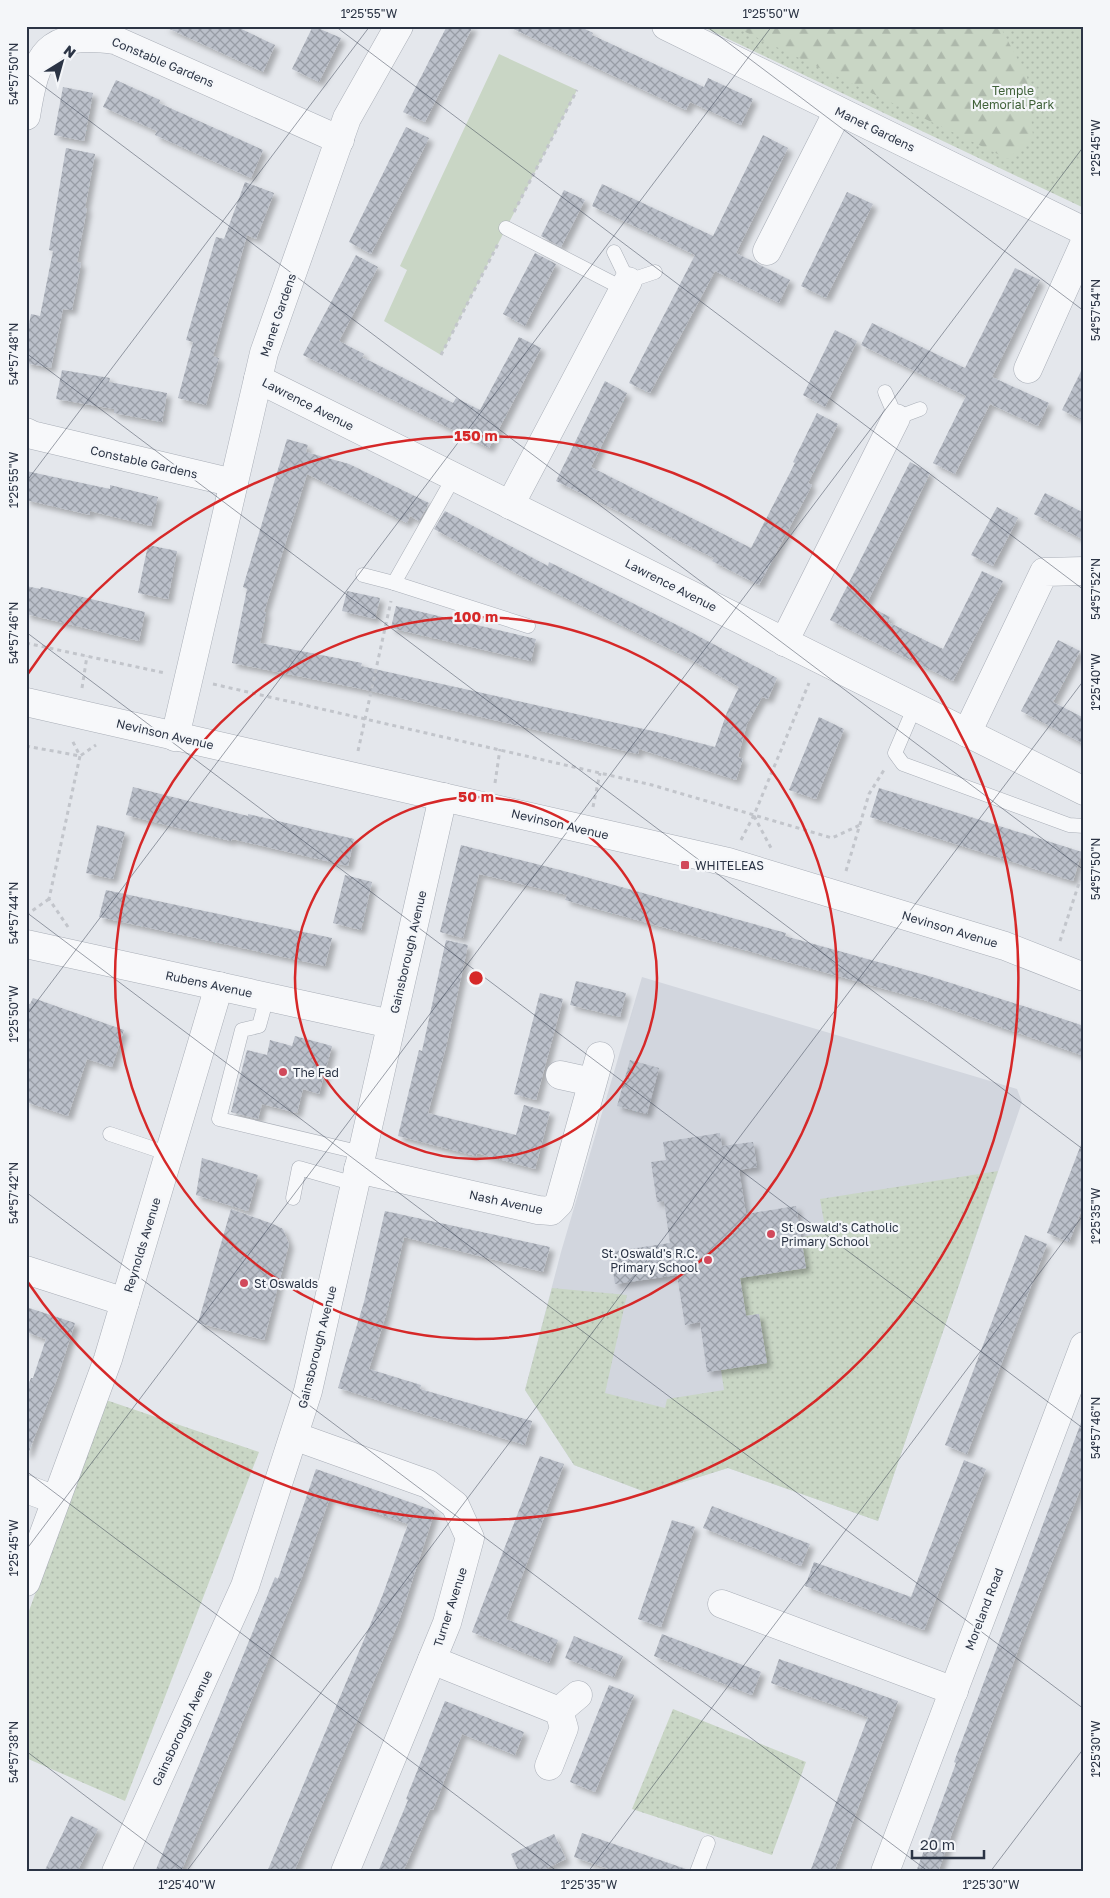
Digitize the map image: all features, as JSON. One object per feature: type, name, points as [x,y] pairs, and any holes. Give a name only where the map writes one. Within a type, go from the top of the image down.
[{"type":"street","name":"Manet Gardens","points":[[666,26],[1084,231]]},
{"type":"street","name":"Manet Gardens","points":[[175,736],[264,353],[347,118],[394,28]]},
{"type":"street","name":"Constable Gardens","points":[[26,116],[31,84],[38,63],[50,50],[69,39],[91,37],[115,40],[340,140]]},
{"type":"street","points":[[767,251],[838,111]]},
{"type":"street","points":[[1028,369],[1084,244]]},
{"type":"street","points":[[510,505],[626,285]]},
{"type":"street","name":"Lawrence Avenue","points":[[258,379],[1084,791]]},
{"type":"street","points":[[784,642],[908,413]]},
{"type":"street","name":"Constable Gardens","points":[[26,432],[234,483]]},
{"type":"street","points":[[967,734],[1044,572],[1084,571]]},
{"type":"street","name":"Nevinson Avenue","points":[[26,702],[728,862],[1005,946],[1084,977]]},
{"type":"street","name":"Gainsborough Avenue","points":[[116,1872],[245,1586],[308,1391],[443,797]]},
{"type":"street","name":"Rubens Avenue","points":[[26,944],[391,1024]]},
{"type":"street","name":"Reynolds Avenue","points":[[26,1582],[108,1359],[219,986]]},
{"type":"street","name":"Nash Avenue","points":[[359,1169],[551,1211],[559,1203],[600,1056]]},
{"type":"street","points":[[560,1075],[592,1082]]},
{"type":"street","points":[[26,1270],[125,1302]]},
{"type":"street","name":"Moreland Road","points":[[885,1872],[1084,1346]]},
{"type":"street","name":"Turner Avenue","points":[[294,1436],[428,1484],[455,1505],[470,1538],[447,1623],[345,1872]]},
{"type":"street","points":[[26,1489],[56,1500]]},
{"type":"street","points":[[722,1604],[954,1691]]},
{"type":"street","points":[[432,1660],[568,1703],[564,1728],[549,1766]]},
{"type":"lane","points":[[506,228],[626,285],[655,272]]},
{"type":"lane","points":[[614,252],[626,285]]},
{"type":"lane","points":[[885,392],[908,413]]},
{"type":"lane","points":[[394,583],[454,477]]},
{"type":"lane","points":[[363,575],[394,583],[528,626]]},
{"type":"lane","points":[[915,706],[895,753],[903,764],[1069,825],[1084,826]]},
{"type":"lane","points":[[268,997],[260,1026],[242,1030],[219,1119],[359,1169]]},
{"type":"lane","points":[[110,1134],[169,1154]]},
{"type":"lane","points":[[293,1198],[299,1168],[359,1169]]},
{"type":"lane","points":[[697,1872],[708,1843]]},
{"type":"path","points":[[353,777],[394,583]]},
{"type":"path","points":[[26,643],[366,718],[652,785],[832,838],[860,825]]},
{"type":"path","points":[[26,915],[49,899],[80,756],[67,712],[87,656]]},
{"type":"path","points":[[728,862],[754,815],[818,659]]},
{"type":"path","points":[[26,746],[80,756]]},
{"type":"path","points":[[491,808],[500,749]]},
{"type":"path","points":[[839,895],[869,794],[895,753]]},
{"type":"path","points":[[588,830],[600,773]]},
{"type":"path","points":[[1052,965],[1084,868]]},
{"type":"path","points":[[49,899],[89,958]]},
{"type":"shaded area","name":"St Oswald's Catholic Primary School","points":[[642,977],[1017,1089],[1022,1102],[878,1521],[728,1468],[648,1493],[574,1465],[525,1390],[561,1252]]},
{"type":"green space","name":"Temple Memorial Park","points":[[701,26],[1084,26],[1084,208]]},
{"type":"green space","points":[[733,26],[1000,26],[1027,77],[1033,136],[1008,159]]},
{"type":"green space","points":[[499,54],[577,90],[441,355],[384,321],[407,270],[400,266]]},
{"type":"green space","points":[[998,1171],[878,1521],[728,1468],[648,1493],[574,1465],[525,1390],[552,1288],[627,1295],[605,1393],[665,1408],[667,1399],[724,1390],[721,1370],[767,1363],[759,1314],[746,1316],[740,1278],[806,1268],[801,1237],[826,1233],[820,1199]]},
{"type":"green space","points":[[106,1400],[259,1452],[125,1801],[26,1758],[26,1619]]},
{"type":"green space","points":[[673,1709],[806,1762],[772,1855],[632,1809]]},
{"type":"building","points":[[163,26],[235,26],[275,45],[263,72]]},
{"type":"building","points":[[313,26],[341,38],[319,82],[292,69]]},
{"type":"building","points":[[447,26],[473,26],[425,122],[403,112]]},
{"type":"building","points":[[507,26],[579,26],[593,33],[592,35],[704,87],[708,78],[753,99],[741,125],[690,102],[686,110]]},
{"type":"building","points":[[116,80],[160,100],[159,103],[263,150],[251,178],[155,135],[157,131],[103,107]]},
{"type":"building","points":[[63,87],[93,93],[84,141],[54,135]]},
{"type":"building","points":[[406,127],[429,138],[371,254],[349,242]]},
{"type":"building","points":[[763,135],[788,148],[736,253],[790,280],[779,303],[715,271],[650,393],[629,383],[695,255],[592,206],[602,184],[713,236]]},
{"type":"building","points":[[66,148],[95,154],[77,262],[81,263],[72,310],[63,309],[51,368],[26,363],[26,339],[31,314],[40,316],[53,251],[49,250]]},
{"type":"building","points":[[245,182],[274,193],[256,239],[247,235],[213,356],[219,358],[206,405],[178,398],[193,342],[186,340],[216,237],[224,239]]},
{"type":"building","points":[[564,190],[585,200],[561,247],[541,236]]},
{"type":"building","points":[[847,192],[873,204],[826,298],[801,286]]},
{"type":"building","points":[[535,253],[556,264],[525,326],[503,314]]},
{"type":"building","points":[[356,255],[378,267],[339,341],[364,354],[362,357],[453,403],[456,398],[480,410],[519,337],[541,348],[489,448],[303,355]]},
{"type":"building","points":[[1015,268],[1040,280],[992,377],[1049,403],[1038,426],[990,404],[955,474],[933,463],[966,396],[861,345],[872,323],[965,368]]},
{"type":"building","points":[[835,330],[857,341],[825,407],[803,395]]},
{"type":"building","points":[[1084,365],[1084,421],[1062,410]]},
{"type":"building","points":[[62,370],[110,378],[109,382],[167,393],[162,422],[114,413],[114,409],[56,399]]},
{"type":"building","points":[[605,381],[627,393],[591,467],[751,548],[795,463],[793,462],[817,413],[838,424],[808,483],[812,485],[759,585],[712,561],[714,558],[556,481]]},
{"type":"building","points":[[287,439],[308,445],[306,452],[349,464],[429,503],[419,521],[410,516],[407,523],[307,474],[264,612],[266,612],[260,643],[362,663],[361,666],[657,732],[715,747],[727,712],[739,687],[688,658],[519,575],[434,529],[445,511],[548,566],[549,562],[685,629],[777,678],[768,699],[762,697],[747,724],[738,757],[743,759],[736,780],[639,749],[638,754],[362,689],[232,663],[247,589],[243,587]]},
{"type":"building","points":[[910,462],[930,473],[866,605],[890,617],[888,622],[943,649],[982,571],[1003,581],[953,681],[830,620]]},
{"type":"building","points":[[26,471],[110,489],[110,485],[158,497],[151,526],[90,511],[90,515],[26,500]]},
{"type":"building","points":[[1045,493],[1084,513],[1084,540],[1034,514]]},
{"type":"building","points":[[997,507],[1018,518],[993,566],[971,555]]},
{"type":"building","points":[[148,545],[177,551],[168,599],[138,593]]},
{"type":"building","points":[[26,586],[40,589],[41,587],[145,612],[139,641],[26,614]]},
{"type":"building","points":[[347,591],[380,598],[375,619],[342,611]]},
{"type":"building","points":[[396,606],[536,639],[531,661],[391,628]]},
{"type":"building","points":[[1058,640],[1080,651],[1053,702],[1084,718],[1084,744],[1021,711]]},
{"type":"building","points":[[819,717],[844,729],[816,799],[789,790]]},
{"type":"building","points":[[133,787],[248,816],[248,814],[354,839],[348,866],[232,839],[231,841],[126,815]]},
{"type":"building","points":[[879,788],[1082,852],[1073,881],[870,817]]},
{"type":"building","points":[[97,825],[125,832],[113,879],[86,873]]},
{"type":"building","points":[[461,845],[564,871],[786,933],[785,936],[932,977],[1084,1026],[1084,1056],[924,1000],[565,900],[567,895],[479,874],[463,938],[440,932]]},
{"type":"building","points":[[345,875],[372,882],[361,930],[333,923]]},
{"type":"building","points":[[106,890],[332,938],[325,966],[99,917]]},
{"type":"building","points":[[446,940],[468,945],[446,1047],[428,1113],[516,1135],[524,1105],[550,1112],[535,1169],[477,1153],[476,1156],[398,1136],[419,1050],[422,1051]]},
{"type":"building","points":[[576,981],[626,993],[620,1017],[570,1005]]},
{"type":"building","points":[[540,993],[563,999],[536,1100],[514,1094]]},
{"type":"building","points":[[33,998],[124,1030],[112,1067],[87,1059],[68,1116],[26,1102],[26,1003],[30,1004]]},
{"type":"building","name":"The Fad","points":[[295,1036],[332,1046],[319,1094],[303,1089],[297,1113],[262,1104],[258,1119],[231,1112],[247,1050],[267,1055],[270,1040],[292,1046]]},
{"type":"building","points":[[630,1060],[659,1068],[647,1114],[617,1106]]},
{"type":"building","name":"St. Oswald's R.C. Primary School","points":[[720,1133],[722,1146],[753,1142],[757,1167],[739,1170],[746,1214],[796,1206],[806,1268],[740,1278],[746,1316],[759,1314],[767,1363],[707,1372],[700,1322],[685,1325],[677,1275],[615,1284],[610,1252],[670,1243],[664,1201],[657,1202],[651,1162],[666,1160],[663,1142]]},
{"type":"building","points":[[1082,1142],[1084,1204],[1069,1242],[1047,1233]]},
{"type":"building","points":[[202,1158],[258,1175],[248,1211],[196,1195]]},
{"type":"building","name":"St Oswalds","points":[[231,1209],[283,1229],[289,1244],[264,1340],[198,1323]]},
{"type":"building","points":[[385,1211],[550,1247],[543,1272],[404,1237],[386,1315],[369,1369],[421,1385],[420,1389],[532,1421],[525,1445],[338,1388],[364,1302]]},
{"type":"building","points":[[1025,1235],[1047,1244],[967,1454],[945,1445]]},
{"type":"building","points":[[26,1307],[75,1323],[57,1379],[28,1454],[26,1453],[26,1390],[31,1378],[33,1378],[46,1339],[26,1332]]},
{"type":"building","points":[[1082,1420],[1084,1421],[1084,1480],[1022,1639],[938,1872],[916,1872],[956,1763],[954,1762]]},
{"type":"building","points":[[540,1456],[564,1464],[506,1619],[558,1640],[549,1663],[472,1632]]},
{"type":"building","points":[[964,1460],[986,1469],[924,1630],[805,1586],[814,1562],[911,1597]]},
{"type":"building","points":[[316,1469],[435,1511],[399,1621],[294,1872],[267,1872],[383,1594],[408,1524],[330,1497],[302,1577],[181,1872],[155,1872],[275,1577],[278,1579]]},
{"type":"building","points":[[712,1506],[810,1544],[801,1566],[703,1528]]},
{"type":"building","points":[[672,1520],[695,1527],[661,1627],[638,1619]]},
{"type":"building","points":[[662,1634],[761,1672],[752,1695],[654,1656]]},
{"type":"building","points":[[574,1636],[623,1656],[614,1677],[565,1658]]},
{"type":"building","points":[[779,1659],[898,1701],[834,1872],[810,1872],[868,1717],[771,1683]]},
{"type":"building","points":[[609,1685],[634,1695],[595,1792],[570,1782]]},
{"type":"building","points":[[445,1701],[524,1732],[515,1755],[462,1734],[433,1810],[430,1809],[403,1872],[378,1872],[408,1800],[406,1799]]},
{"type":"building","points":[[71,1816],[98,1829],[77,1872],[44,1872]]},
{"type":"building","points":[[582,1833],[686,1869],[685,1872],[617,1872],[574,1857]]},
{"type":"building","points":[[554,1834],[566,1859],[539,1872],[519,1872],[511,1854]]},
{"type":"place","name":"WHITELEAS","points":[[685,865]]},
{"type":"place","name":"The Fad","points":[[283,1072]]},
{"type":"place","name":"St Oswald's Catholic Primary School","points":[[771,1234]]},
{"type":"place","name":"St. Oswald's R.C. Primary School","points":[[708,1260]]},
{"type":"place","name":"St Oswalds","points":[[244,1283]]}]
